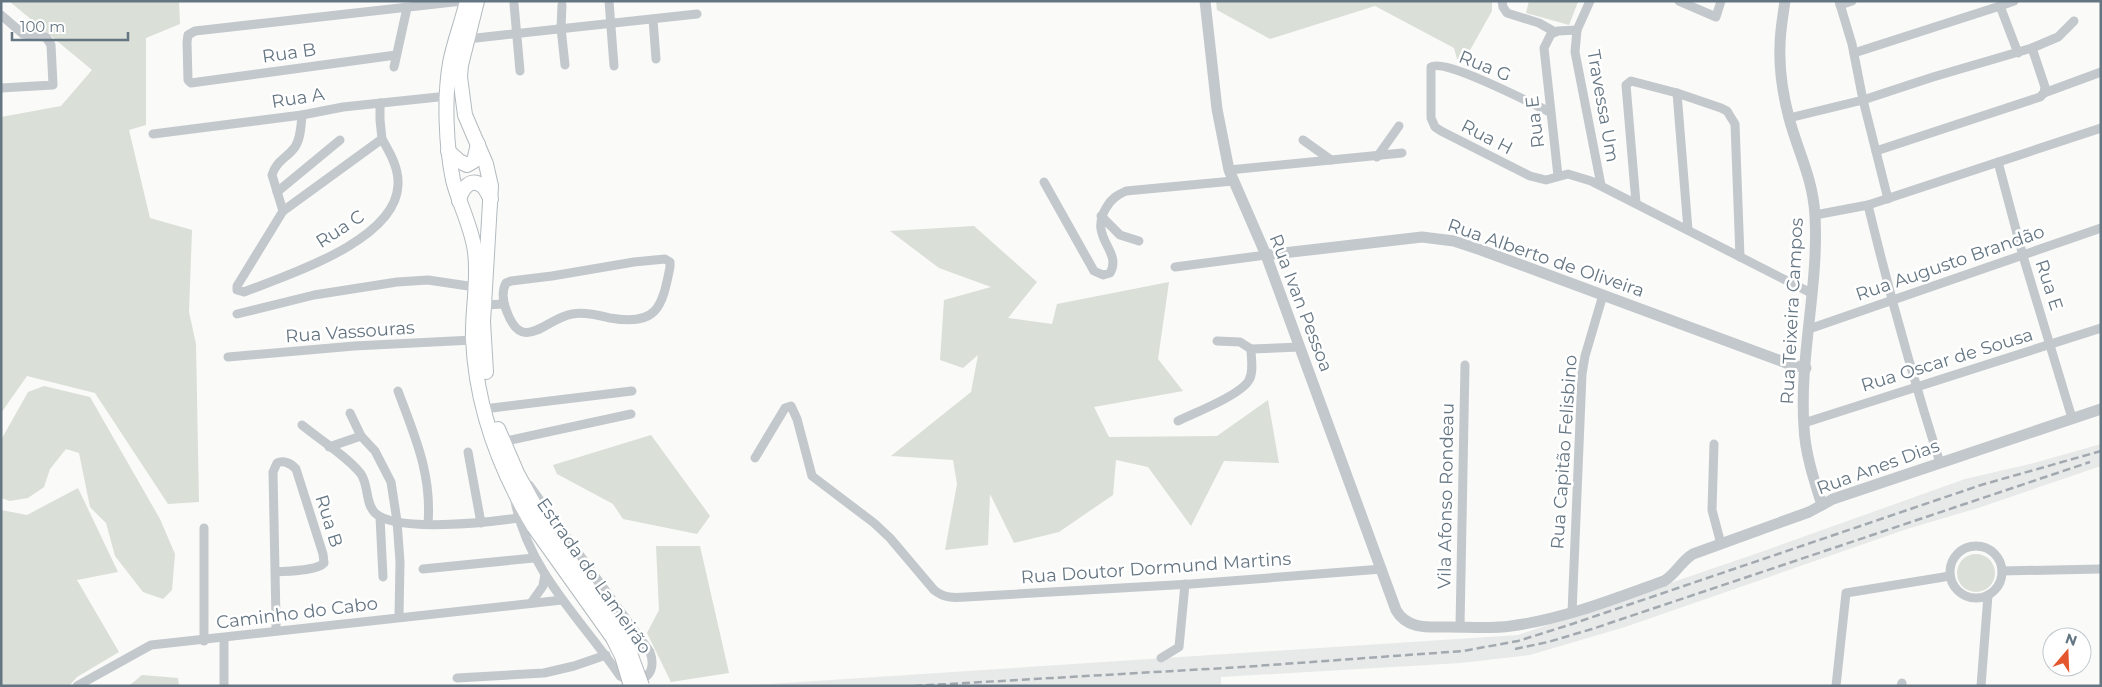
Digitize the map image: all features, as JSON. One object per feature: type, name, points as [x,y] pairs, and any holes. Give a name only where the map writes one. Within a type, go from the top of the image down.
[{"type":"main road","name":"Estrada do Lameirão","points":[[467,1],[451,62],[448,96],[448,151],[459,201],[475,251],[473,340],[485,419],[500,462],[514,494],[623,638],[642,686]]},
{"type":"main road","name":"Estrada do Lameirão","points":[[476,1],[461,65],[461,93],[465,115],[486,164],[491,186],[484,305],[484,346],[492,408],[502,442],[538,524],[612,638],[622,656],[631,686]]},
{"type":"main road","points":[[448,151],[458,161],[466,165],[474,162],[478,144]]},
{"type":"main road","points":[[459,201],[465,187],[469,183],[483,187],[491,200]]},
{"type":"street","points":[[394,67],[406,8],[462,1]]},
{"type":"street","points":[[609,1],[614,66]]},
{"type":"street","name":"Rua Ivan Pessoa","points":[[1205,1],[1218,109],[1231,175],[1266,255],[1396,610]]},
{"type":"street","points":[[1502,1],[1503,8],[1507,12],[1539,23],[1555,32],[1577,30]]},
{"type":"street","points":[[1679,1],[1716,17],[1720,1]]},
{"type":"street","name":"Rua Teixeira Campos","points":[[1784,1],[1779,48],[1789,118],[1810,181],[1815,215],[1816,248],[1811,293],[1804,423],[1808,454],[1822,505]]},
{"type":"street","points":[[1852,1],[1840,3],[1854,53],[1863,100],[1888,199]]},
{"type":"street","points":[[1854,53],[2014,1]]},
{"type":"street","name":"Travessa Um","points":[[1588,2],[1577,30],[1575,43],[1577,64],[1601,185]]},
{"type":"street","points":[[514,4],[520,71]]},
{"type":"street","points":[[562,6],[561,28],[565,65]]},
{"type":"street","points":[[2000,6],[2018,53]]},
{"type":"street","name":"Rua B","points":[[396,55],[194,83],[188,80],[186,42],[191,32],[406,8]]},
{"type":"street","points":[[466,39],[516,32],[612,24],[697,14]]},
{"type":"street","points":[[1,15],[23,34],[46,37],[51,45],[53,85],[1,88]]},
{"type":"street","points":[[652,19],[656,59]]},
{"type":"street","points":[[1789,118],[1863,100],[1933,77],[2018,53],[2058,37],[2074,21]]},
{"type":"street","name":"Rua E","points":[[1555,32],[1548,37],[1544,48],[1558,176]]},
{"type":"street","points":[[2032,48],[2044,80],[2044,92]]},
{"type":"street","name":"Rua G","points":[[1432,123],[1430,76],[1431,67],[1434,65],[1457,70],[1550,112]]},
{"type":"street","points":[[1876,151],[2040,97],[2044,92],[2101,72]]},
{"type":"street","points":[[1636,203],[1626,84],[1634,81],[1677,93],[1727,111],[1734,124],[1740,257]]},
{"type":"street","points":[[1677,93],[1688,230]]},
{"type":"street","name":"Rua A","points":[[153,134],[302,115],[343,107],[448,96]]},
{"type":"street","points":[[302,115],[300,131],[294,147],[278,162],[274,169],[272,180],[283,210],[382,139],[380,103]]},
{"type":"street","name":"Rua H","points":[[1432,123],[1448,135],[1517,171],[1546,180],[1568,174],[1579,176],[1601,185],[1811,293]]},
{"type":"street","points":[[1378,157],[1399,126]]},
{"type":"street","points":[[1815,215],[1868,205],[1888,199],[2101,128]]},
{"type":"street","name":"Rua C","points":[[283,210],[237,286],[237,290],[244,292],[311,266],[366,236],[374,228],[393,204],[398,184],[394,161],[382,139]]},
{"type":"street","points":[[276,192],[340,140]]},
{"type":"street","points":[[1303,140],[1331,160]]},
{"type":"street","points":[[1044,182],[1094,271],[1103,275],[1110,273],[1114,260],[1101,233],[1101,216],[1113,198],[1126,191],[1331,160],[1378,157],[1402,153]]},
{"type":"street","name":"Rua E","points":[[1998,162],[2023,256],[2072,418]]},
{"type":"street","points":[[1868,205],[1891,301],[1940,463]]},
{"type":"street","points":[[1101,216],[1120,235],[1138,241]]},
{"type":"street","name":"Rua Augusto Brandão","points":[[1809,329],[2101,228]]},
{"type":"street","name":"Rua Alberto de Oliveira","points":[[1266,255],[1340,248],[1403,238],[1438,237],[1481,250],[1789,364],[1806,368]]},
{"type":"street","points":[[1174,267],[1266,255]]},
{"type":"street","points":[[665,259],[670,262],[665,295],[661,305],[653,313],[636,320],[625,320],[594,314],[571,314],[537,331],[523,332],[513,326],[504,304],[503,289],[506,283],[510,281],[652,260],[665,259]]},
{"type":"street","points":[[237,314],[302,298],[397,282],[428,280],[475,287]]},
{"type":"street","name":"Rua Capitão Felisbino","points":[[1572,613],[1582,374],[1585,356],[1603,296]]},
{"type":"street","points":[[484,305],[504,304]]},
{"type":"street","name":"Rua Oscar de Sousa","points":[[1804,423],[2101,328]]},
{"type":"street","name":"Rua Vassouras","points":[[228,357],[354,346],[473,340]]},
{"type":"street","points":[[1217,341],[1240,342],[1251,349],[1300,347]]},
{"type":"street","points":[[1178,421],[1233,394],[1244,386],[1251,376],[1251,349]]},
{"type":"street","name":"Vila Afonso Rondeau","points":[[1460,627],[1465,365]]},
{"type":"street","points":[[398,391],[424,465],[429,495],[428,524]]},
{"type":"street","points":[[492,408],[632,391]]},
{"type":"street","name":"Rua Doutor Dormund Martins","points":[[755,458],[785,408],[791,406],[797,419],[812,476],[874,523],[890,538],[934,590],[940,595],[954,598],[1185,584],[1382,569]]},
{"type":"street","name":"Rua Anes Dias","points":[[1396,610],[1401,619],[1415,625],[1460,627],[1511,626],[1572,613],[1664,581],[1676,573],[1688,558],[1809,512],[1822,505],[2101,409]]},
{"type":"street","points":[[350,413],[361,436],[375,451],[389,474],[397,521],[400,562],[399,616]]},
{"type":"street","points":[[502,442],[631,414]]},
{"type":"street","points":[[302,425],[360,474],[367,486],[373,509],[380,516],[397,521],[428,524],[481,523],[518,518]]},
{"type":"street","points":[[329,447],[361,436]]},
{"type":"street","points":[[1714,444],[1712,510],[1721,544]]},
{"type":"street","points":[[468,452],[481,523]]},
{"type":"street","name":"Rua B","points":[[279,462],[290,464],[296,469],[323,554],[324,563],[322,566],[314,568],[275,572],[273,472],[279,462]]},
{"type":"street","name":"Estrada do Lameirão","points":[[514,494],[518,518],[534,558],[562,600],[606,655],[620,676],[632,682],[642,681],[649,675],[652,667],[653,662],[650,652],[535,492],[517,473]]},
{"type":"street","points":[[380,516],[383,578]]},
{"type":"street","points":[[204,528],[204,640]]},
{"type":"street","points":[[1974,546],[1990,550],[2000,563],[2002,571],[1998,585],[1988,595],[1979,598],[1963,594],[1956,589],[1950,576],[1950,565],[1959,551],[1974,546]]},
{"type":"street","points":[[423,569],[534,558]]},
{"type":"street","points":[[2002,571],[2101,569]]},
{"type":"street","points":[[275,572],[276,631]]},
{"type":"street","points":[[531,603],[543,586],[545,574]]},
{"type":"street","points":[[1836,686],[1846,593],[1950,576]]},
{"type":"street","points":[[1161,658],[1179,647],[1185,584]]},
{"type":"street","points":[[1981,686],[1988,595]]},
{"type":"street","name":"Caminho do Cabo","points":[[77,686],[151,645],[224,638],[399,616],[562,600]]},
{"type":"street","points":[[224,638],[224,686]]},
{"type":"street","points":[[457,678],[544,673],[574,666],[606,655]]},
{"type":"shaded area","points":[[9,1],[179,1],[180,24],[146,38],[146,125],[129,130],[150,218],[192,230],[189,312],[196,344],[199,502],[168,504],[95,393],[27,376],[1,413],[1,117],[61,106],[92,70]]},
{"type":"shaded area","points":[[1216,1],[1492,1],[1492,11],[1465,59],[1457,59],[1454,48],[1375,6],[1270,39],[1217,10]]},
{"type":"shaded area","points":[[1529,1],[1578,2],[1569,25],[1526,13]]},
{"type":"shaded area","points":[[974,226],[1037,282],[1008,318],[1052,324],[1057,304],[1169,282],[1158,359],[1183,391],[1094,407],[1109,437],[1217,436],[1268,400],[1279,463],[1224,461],[1191,526],[1148,467],[1116,460],[1113,495],[1059,532],[1014,543],[990,494],[988,545],[945,550],[957,484],[953,460],[891,456],[971,392],[978,355],[963,368],[940,360],[944,300],[991,287],[939,268],[890,231]]},
{"type":"shaded area","points":[[44,386],[90,397],[160,519],[175,554],[172,590],[163,599],[143,592],[115,556],[106,523],[90,507],[79,453],[66,449],[50,469],[44,487],[28,498],[10,501],[1,498],[1,440],[28,392]]},
{"type":"shaded area","points":[[651,435],[710,516],[697,534],[623,519],[613,504],[557,474],[553,465]]},
{"type":"shaded area","points":[[2101,444],[2101,466],[1978,508],[1907,529],[1625,627],[1530,655],[1461,663],[1221,677],[1221,686],[739,686],[1518,635],[1758,553],[1965,479],[2034,463]]},
{"type":"shaded area","points":[[78,488],[118,572],[77,580],[119,652],[77,677],[69,686],[1,686],[1,510],[27,515]]},
{"type":"shaded area","points":[[656,546],[700,546],[729,673],[671,682],[647,633],[659,610]]},
{"type":"shaded area","points":[[1976,554],[1989,560],[1995,573],[1989,586],[1976,592],[1963,586],[1957,573],[1963,560]]},
{"type":"shaded area","points":[[142,675],[178,678],[179,686],[129,686]]},
{"type":"railway","points":[[914,686],[1242,667],[1463,651],[1518,641],[1981,485],[2101,451]]},
{"type":"railway","points":[[1515,649],[1548,642],[1592,629],[2090,462]]}]
